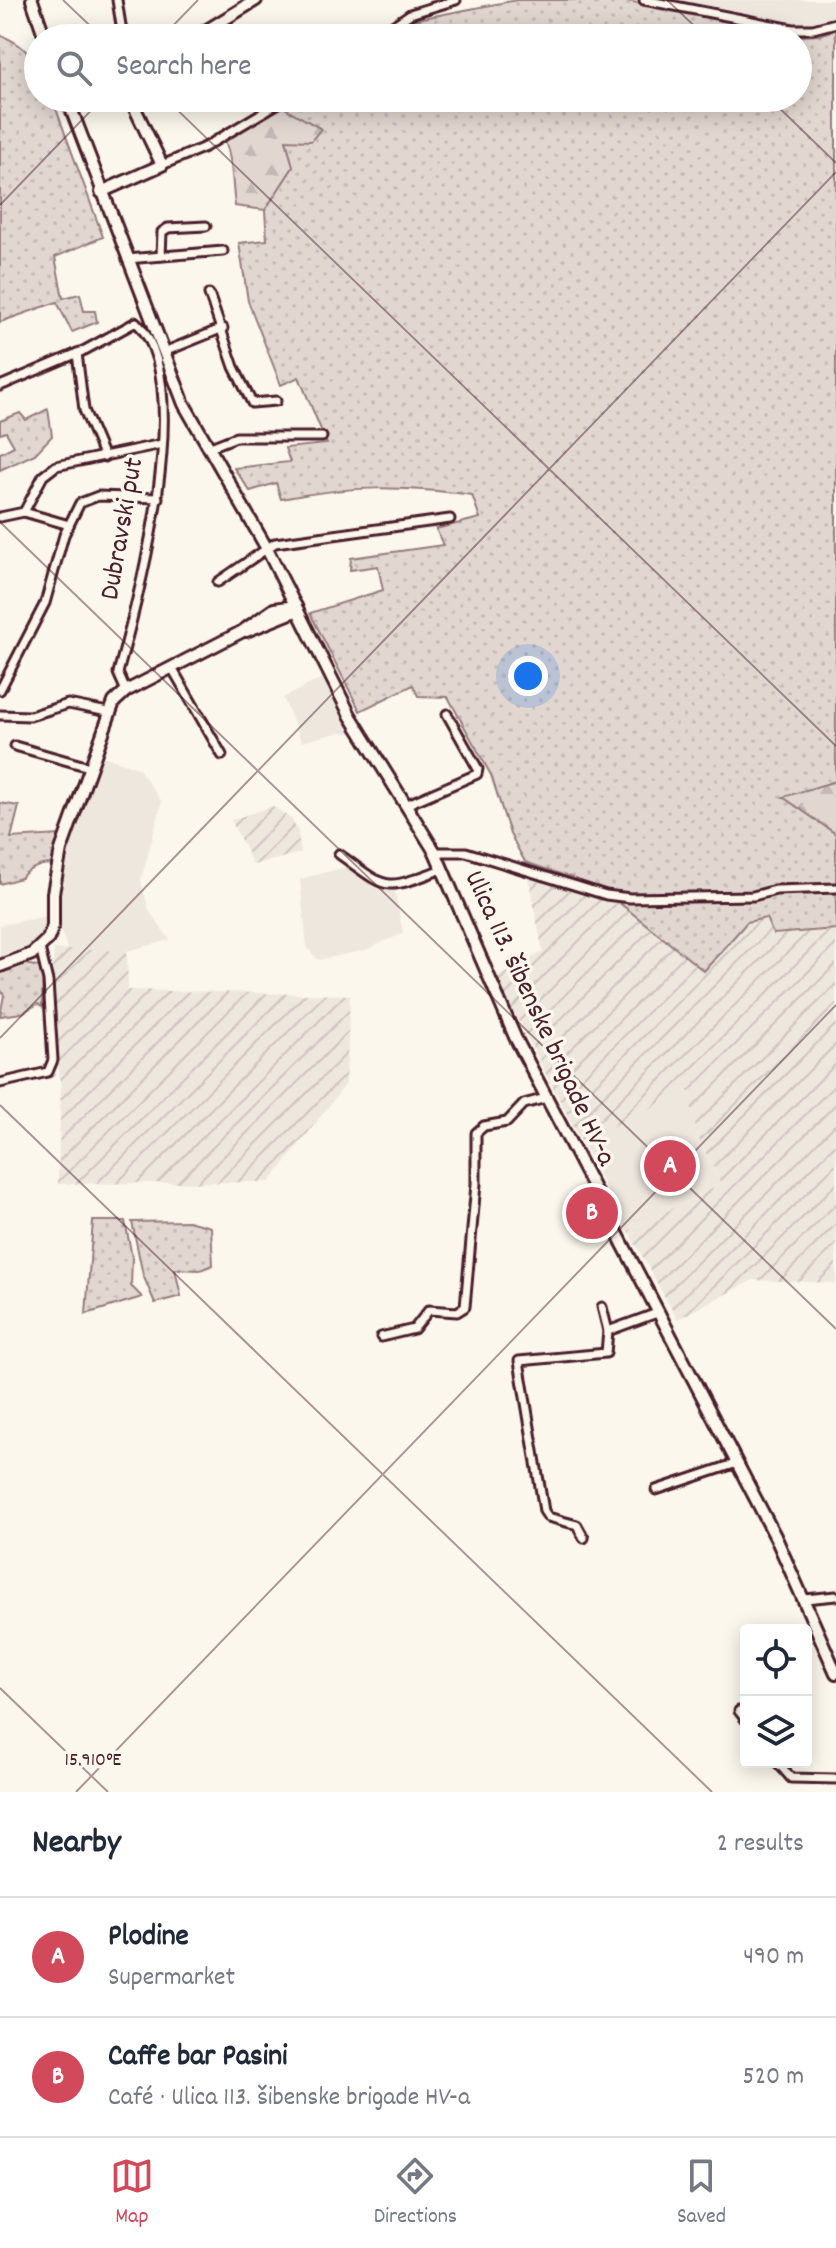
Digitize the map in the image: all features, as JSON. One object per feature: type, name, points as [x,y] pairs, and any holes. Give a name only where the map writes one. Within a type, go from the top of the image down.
[{"type":"main road","points":[[32,0],[40,24]]},
{"type":"main road","points":[[217,24],[256,0]]},
{"type":"main road","name":"Ulica 113. šibenske brigade HV-a","points":[[72,112],[184,404],[266,547],[350,715],[435,852],[480,963],[546,1098],[782,1551],[836,1673]]},
{"type":"main road","points":[[101,192],[162,165],[137,112]]},
{"type":"main road","points":[[274,609],[281,589],[280,574]]},
{"type":"main road","points":[[0,966],[40,948],[53,926],[53,893],[61,850],[108,712],[126,691],[241,632],[274,609],[297,608]]},
{"type":"main road","points":[[241,632],[271,623],[297,608]]},
{"type":"street","points":[[117,0],[121,24]]},
{"type":"street","points":[[395,24],[410,14],[456,0]]},
{"type":"street","points":[[644,0],[767,24]]},
{"type":"street","points":[[812,29],[836,23]]},
{"type":"street","points":[[162,165],[205,147],[264,112]]},
{"type":"street","points":[[161,256],[162,232],[168,228],[206,226]]},
{"type":"street","points":[[127,259],[223,251]]},
{"type":"street","points":[[209,294],[234,367],[252,403],[276,401]]},
{"type":"street","name":"Dubravski put","points":[[77,353],[136,322],[141,327],[159,376],[162,444],[158,498],[151,544],[118,673],[126,691]]},
{"type":"street","points":[[164,352],[223,328]]},
{"type":"street","points":[[0,386],[77,353],[84,410],[104,457]]},
{"type":"street","points":[[208,448],[236,437],[322,437]]},
{"type":"street","points":[[24,512],[43,476],[56,466],[162,444]]},
{"type":"street","points":[[0,690],[45,603],[69,525],[80,503],[88,497],[158,498]]},
{"type":"street","points":[[0,517],[24,512],[69,525]]},
{"type":"street","points":[[218,582],[266,547],[288,540],[450,519]]},
{"type":"street","points":[[172,668],[222,755]]},
{"type":"street","points":[[0,715],[30,716],[68,704],[108,712]]},
{"type":"street","points":[[408,804],[477,774],[478,769],[447,714]]},
{"type":"street","points":[[15,746],[89,767]]},
{"type":"street","points":[[435,852],[466,852],[606,895],[630,898],[753,896],[776,890],[836,888]]},
{"type":"street","points":[[339,854],[369,878],[388,886],[442,869]]},
{"type":"street","points":[[0,1083],[48,1072],[53,1060],[48,981],[40,948]]},
{"type":"street","points":[[381,1337],[414,1329],[429,1310],[457,1312],[465,1307],[476,1184],[476,1133],[484,1126],[507,1122],[524,1104],[546,1098]]},
{"type":"street","points":[[584,1538],[577,1525],[548,1517],[544,1511],[519,1361],[606,1353],[608,1331],[602,1307]]},
{"type":"street","points":[[608,1331],[657,1313]]},
{"type":"street","points":[[656,1490],[737,1463]]},
{"type":"street","points":[[805,1599],[836,1596]]},
{"type":"street","points":[[782,1768],[791,1778],[836,1779]]},
{"type":"shaded area","points":[[674,0],[836,0],[836,15],[817,24],[797,24]]},
{"type":"shaded area","points":[[322,678],[353,734],[340,732],[302,742],[283,698]]},
{"type":"shaded area","points":[[97,754],[138,768],[162,802],[141,880],[149,911],[170,940],[127,951],[68,952],[58,921],[56,898],[64,855]]},
{"type":"shaded area","points":[[273,806],[292,820],[298,832],[301,853],[253,865],[231,820]]},
{"type":"shaded area","points":[[525,862],[601,888],[704,971],[746,922],[766,918],[773,934],[836,929],[836,1283],[753,1280],[677,1319],[628,1231],[721,1184],[698,1137],[688,1091],[581,1141],[496,978],[543,952]]},
{"type":"shaded area","points":[[353,865],[373,883],[394,887],[403,933],[366,950],[318,960],[307,947],[300,879]]},
{"type":"shaded area","points":[[48,916],[46,928],[36,943],[0,958],[0,925]]},
{"type":"shaded area","points":[[54,949],[127,951],[128,990],[350,995],[346,1084],[270,1182],[58,1184],[61,1086],[50,1011]]},
{"type":"shaded area","points":[[684,1090],[692,1097],[698,1138],[721,1184],[628,1231],[581,1141]]},
{"type":"green space","points":[[517,0],[623,0],[741,24],[407,24],[413,20]]},
{"type":"green space","points":[[836,29],[836,781],[784,797],[836,834],[836,929],[773,934],[766,918],[747,922],[704,971],[601,888],[525,862],[510,834],[491,775],[448,697],[418,696],[413,685],[360,711],[310,613],[383,590],[378,566],[350,570],[351,558],[443,545],[436,529],[480,518],[472,495],[421,490],[376,488],[281,499],[276,483],[250,491],[234,468],[290,462],[285,448],[327,444],[299,377],[281,385],[248,301],[239,243],[267,240],[265,210],[293,167],[286,140],[321,129],[292,112],[812,112],[812,35]]},
{"type":"green space","points":[[0,35],[24,49],[24,112],[57,112],[103,237],[55,257],[63,298],[80,294],[84,311],[95,311],[97,322],[72,332],[57,302],[0,322]]},
{"type":"green space","points":[[274,112],[292,112],[321,129],[311,141],[286,140],[293,167],[265,210],[235,206],[225,140]]},
{"type":"green space","points":[[48,409],[52,436],[35,454],[0,470],[0,453],[14,446],[6,432],[0,434],[0,421],[20,413],[26,420]]},
{"type":"green space","points":[[836,781],[836,834],[783,797]]},
{"type":"green space","points":[[0,803],[19,806],[11,838],[60,835],[53,865],[36,867],[21,878],[0,884]]},
{"type":"green space","points":[[26,964],[43,968],[42,1007],[38,1004],[22,1013],[0,1016],[4,995],[0,989],[0,973]]},
{"type":"green space","points":[[93,1221],[125,1221],[132,1257],[131,1286],[142,1297],[86,1314]]},
{"type":"green space","points":[[188,1221],[211,1227],[213,1265],[200,1270],[175,1269],[181,1296],[155,1303],[143,1275],[132,1222]]},
{"type":"place","name":"Plodine","points":[[670,1166]]},
{"type":"place","name":"Caffe bar Pasini","points":[[592,1213]]}]
